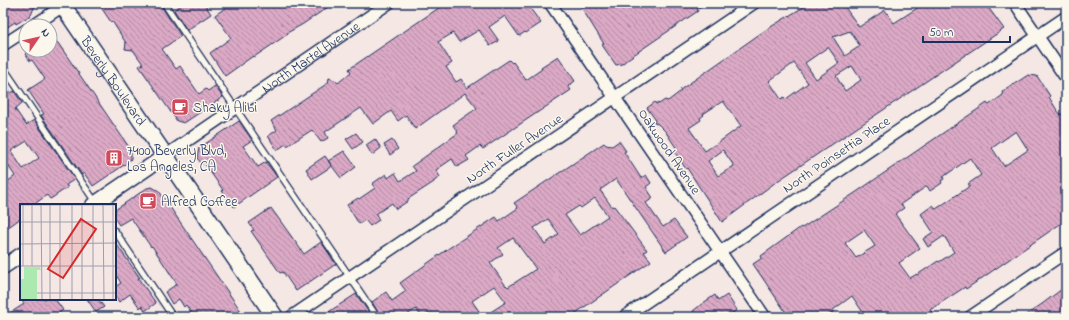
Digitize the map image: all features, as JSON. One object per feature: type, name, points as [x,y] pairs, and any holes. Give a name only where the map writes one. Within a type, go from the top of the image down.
[{"type":"main road","name":"Beverly Boulevard","points":[[64,4],[165,156],[275,317]]},
{"type":"street","name":"North Martel Avenue","points":[[96,204],[389,3]]},
{"type":"street","name":"Oakwood Avenue","points":[[550,3],[765,317]]},
{"type":"street","name":"North Fuller Avenue","points":[[291,317],[754,3]]},
{"type":"street","points":[[1015,3],[1066,78]]},
{"type":"street","points":[[44,18],[64,4]]},
{"type":"street","name":"North Poinsettia Place","points":[[624,317],[1066,17]]},
{"type":"street","points":[[3,46],[18,36]]},
{"type":"street","points":[[970,317],[1066,252]]},
{"type":"street","points":[[3,268],[20,256]]},
{"type":"lane","points":[[164,3],[377,317]]},
{"type":"lane","points":[[3,66],[96,204]]},
{"type":"lane","points":[[116,233],[172,317]]},
{"type":"building","points":[[3,3],[36,3],[31,15],[26,18],[18,18],[18,23],[16,24],[15,22],[3,30]]},
{"type":"building","points":[[98,3],[159,3],[181,36],[162,49],[176,69],[180,66],[199,94],[206,89],[208,91],[215,86],[223,97],[184,123],[177,121],[139,66],[143,64],[133,50],[125,49],[126,43]]},
{"type":"building","points":[[184,3],[204,3],[211,14],[187,30],[174,10]]},
{"type":"building","points":[[233,3],[334,3],[287,33],[288,34],[225,76],[210,53],[231,38],[215,15]]},
{"type":"building","points":[[446,3],[526,3],[541,23],[519,36],[505,16],[489,27],[499,41],[490,46],[479,30],[459,42],[453,33],[438,42],[452,63],[446,67],[456,82],[461,79],[467,88],[509,60],[512,63],[513,62],[526,80],[542,69],[541,67],[558,56],[575,81],[568,86],[571,90],[483,149],[480,146],[466,156],[469,160],[457,167],[452,159],[436,170],[440,177],[396,209],[392,203],[376,214],[379,220],[370,226],[365,220],[359,224],[347,205],[375,188],[372,184],[386,174],[388,178],[395,173],[400,181],[416,171],[412,166],[458,133],[453,125],[477,108],[465,93],[415,129],[406,115],[398,121],[391,111],[373,124],[361,108],[325,132],[328,138],[321,142],[312,130],[287,146],[286,144],[277,150],[268,136],[277,130],[271,121],[328,83],[329,78],[338,83],[351,72],[349,69]]},
{"type":"building","points":[[587,3],[706,3],[697,9],[698,11],[622,64],[616,65],[602,45],[604,44],[581,7]]},
{"type":"building","points":[[810,3],[842,3],[859,27],[885,10],[894,23],[925,3],[985,3],[1004,29],[776,182],[722,222],[687,168],[686,169],[674,151],[677,149],[665,131],[658,124],[654,123],[655,119],[647,108],[655,102],[656,104],[659,104],[665,100],[668,101],[681,91],[680,90],[764,31]],"holes":[[[850,31],[860,46],[845,56],[833,37]],[[828,47],[839,63],[816,79],[805,63]],[[794,63],[808,83],[786,99],[784,97],[781,99],[769,81]],[[852,66],[861,80],[845,91],[836,76]],[[723,101],[741,126],[705,151],[689,128],[701,120],[700,118],[704,115],[703,114]],[[723,150],[734,166],[718,176],[708,161]]]},
{"type":"building","points":[[58,43],[131,150],[131,159],[127,163],[93,186],[84,173],[82,175],[41,115],[44,114],[28,90],[45,79],[32,60],[30,61],[28,58],[58,58]]},
{"type":"building","points":[[1028,75],[1037,76],[1055,107],[1060,114],[1063,114],[1066,118],[1066,220],[966,289],[965,287],[930,310],[932,312],[925,317],[866,317],[852,296],[826,317],[789,317],[753,264],[762,258],[761,256],[801,227],[802,228],[855,193],[987,103],[989,105],[1003,95],[1002,92]],"holes":[[[1016,131],[1028,150],[1004,166],[992,148]],[[970,158],[981,175],[968,184],[970,186],[936,209],[933,205],[921,214],[933,232],[923,239],[928,247],[944,236],[954,252],[910,278],[899,263],[920,248],[895,214],[904,208],[901,204],[927,186],[930,191],[942,183],[941,181],[944,179],[943,177]],[[864,230],[875,246],[856,258],[845,243]]]},
{"type":"building","points":[[3,82],[11,93],[14,91],[22,103],[15,109],[26,125],[34,120],[75,179],[66,185],[68,187],[50,199],[47,195],[34,204],[20,204],[20,219],[3,231],[3,185],[15,176],[3,158]],"holes":[[[27,141],[39,158],[23,169],[11,151]]]},
{"type":"building","points":[[239,121],[252,140],[243,146],[258,167],[266,162],[277,177],[234,207],[204,163],[202,164],[197,158],[199,148]]},
{"type":"building","points":[[356,133],[363,142],[353,149],[346,139]]},
{"type":"building","points":[[375,139],[381,148],[372,155],[366,145]]},
{"type":"building","points":[[392,140],[398,149],[390,155],[384,145]]},
{"type":"building","points":[[619,141],[626,151],[624,152],[641,178],[646,175],[651,183],[646,187],[653,198],[646,203],[663,227],[674,220],[687,237],[666,252],[616,179],[600,190],[647,250],[644,252],[651,261],[570,317],[483,317],[431,317],[429,313],[422,317],[416,309],[404,317],[381,317],[372,302],[386,292],[392,301],[406,291],[400,283],[449,248],[496,217],[499,221],[518,208],[514,203],[604,143],[612,146]],"holes":[[[595,198],[608,216],[580,235],[565,215],[579,206],[581,208]],[[548,219],[559,234],[545,244],[534,228]],[[513,238],[536,269],[508,287],[506,286],[490,263],[503,254],[498,248]],[[494,286],[506,302],[483,317],[472,301]]]},
{"type":"building","points":[[344,151],[356,167],[341,178],[328,161]]},
{"type":"building","points":[[325,156],[332,166],[312,179],[306,169]]},
{"type":"building","points":[[152,187],[159,191],[245,317],[194,317],[186,305],[184,307],[179,299],[172,304],[165,292],[177,284],[152,246],[151,247],[131,218],[119,225],[116,220],[116,209],[147,188]]},
{"type":"building","points":[[271,208],[304,254],[321,242],[336,264],[296,291],[283,272],[280,273],[251,231],[254,230],[249,223]]},
{"type":"building","points":[[116,243],[156,303],[145,311],[142,306],[140,308],[130,294],[119,302],[116,298],[116,286],[121,283],[116,275]]},
{"type":"building","points":[[1066,286],[1066,317],[1023,317],[1042,304]]},
{"type":"building","points":[[356,294],[372,317],[321,317]]},
{"type":"building","points":[[715,295],[718,301],[727,295],[737,310],[727,317],[694,317],[693,311]]},
{"type":"building","points":[[22,300],[56,300],[63,310],[53,317],[4,317],[24,304]]},
{"type":"building","points":[[88,300],[99,300],[104,307],[96,312]]},
{"type":"place","name":"Shaky Alibi","points":[[180,107]]},
{"type":"place","name":"7400 Beverly Blvd, Los Angeles, CA","points":[[114,158]]},
{"type":"place","name":"Alfred Coffee","points":[[148,201]]}]
